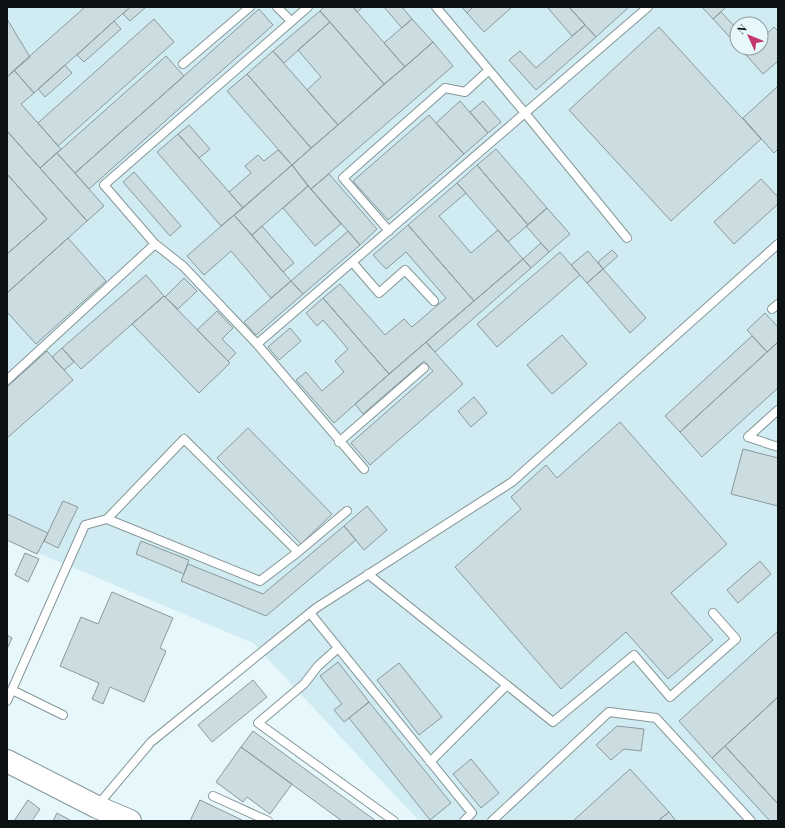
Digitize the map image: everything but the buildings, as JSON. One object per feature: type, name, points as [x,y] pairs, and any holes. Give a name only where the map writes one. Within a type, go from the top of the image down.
[{"type":"main road","points":[[7,761],[97,807],[130,821]]},
{"type":"lane","points":[[183,64],[250,7]]},
{"type":"lane","points":[[277,7],[291,21]]},
{"type":"lane","points":[[308,7],[104,185],[155,244],[183,266],[257,344],[364,469]]},
{"type":"lane","points":[[436,7],[627,238]]},
{"type":"lane","points":[[257,344],[648,7]]},
{"type":"lane","points":[[389,231],[343,178],[445,88],[465,92],[489,70]]},
{"type":"lane","points":[[7,380],[155,244]]},
{"type":"lane","points":[[97,807],[151,742],[310,613],[512,482],[778,244]]},
{"type":"lane","points":[[353,262],[379,293],[406,270],[434,301]]},
{"type":"lane","points":[[340,442],[424,368]]},
{"type":"lane","points":[[778,410],[748,437],[778,447]]},
{"type":"lane","points":[[7,701],[86,525],[107,519],[184,439],[298,552]]},
{"type":"lane","points":[[107,519],[260,581],[298,552],[347,511]]},
{"type":"lane","points":[[368,574],[553,722],[634,655],[670,697],[736,639],[713,613]]},
{"type":"lane","points":[[310,613],[472,813],[464,821]]},
{"type":"lane","points":[[338,648],[318,666],[304,684],[258,723],[394,821]]},
{"type":"lane","points":[[430,762],[507,685]]},
{"type":"lane","points":[[12,690],[63,715]]},
{"type":"lane","points":[[492,821],[609,712],[656,718],[752,821]]},
{"type":"lane","points":[[213,796],[268,821]]},
{"type":"shaded area","points":[[7,7],[778,7],[778,821],[419,821],[253,643],[7,540]]}]
